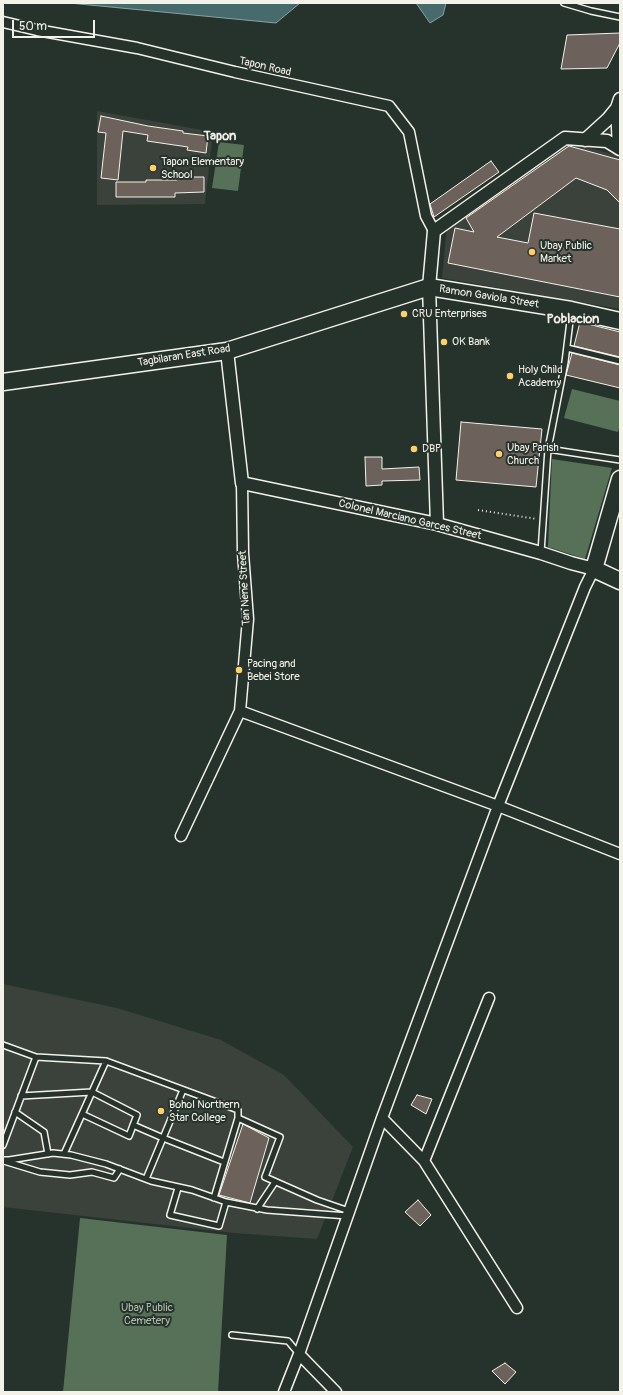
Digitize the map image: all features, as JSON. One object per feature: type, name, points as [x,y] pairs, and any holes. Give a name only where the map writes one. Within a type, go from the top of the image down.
[{"type":"main road","name":"Ramon Gaviola Street","points":[[429,288],[572,310],[620,322]]},
{"type":"main road","name":"Tagbilaran East Road","points":[[3,382],[227,351],[429,288]]},
{"type":"main road","points":[[594,569],[620,479]]},
{"type":"main road","name":"Colonel Marciano Garces Street","points":[[594,569],[620,581]]},
{"type":"street","name":"Tapon Road","points":[[3,22],[37,30],[137,48],[235,72],[389,106],[409,132],[426,216],[434,231]]},
{"type":"street","points":[[585,140],[608,119],[619,105]]},
{"type":"street","points":[[619,105],[620,149]]},
{"type":"street","points":[[437,524],[429,288],[434,231],[565,138],[607,141],[620,149]]},
{"type":"street","name":"Tan Nene Street","points":[[181,836],[240,711],[248,619],[243,553],[242,483],[227,351]]},
{"type":"street","name":"Colonel Marciano Garces Street","points":[[242,483],[437,524],[594,569]]},
{"type":"street","points":[[284,1392],[299,1354],[382,1118],[498,806],[585,587],[594,569]]},
{"type":"street","points":[[240,711],[498,806],[620,854]]},
{"type":"street","points":[[424,1161],[489,998]]},
{"type":"street","points":[[382,1118],[424,1161],[517,1308]]},
{"type":"street","points":[[299,1354],[336,1392]]},
{"type":"lane","points":[[564,3],[591,11],[620,17]]},
{"type":"lane","points":[[541,553],[548,449],[567,348],[572,310]]},
{"type":"lane","points":[[567,348],[620,361]]},
{"type":"lane","points":[[548,449],[620,460]]},
{"type":"lane","points":[[3,1045],[36,1057],[106,1061],[238,1110],[238,1118],[214,1198]]},
{"type":"lane","points":[[3,1145],[36,1057]]},
{"type":"lane","points":[[64,1154],[106,1061]]},
{"type":"lane","points":[[146,1179],[183,1090]]},
{"type":"lane","points":[[22,1096],[92,1092],[137,1115],[129,1136],[82,1114]]},
{"type":"lane","points":[[15,1112],[44,1132],[48,1154]]},
{"type":"lane","points":[[238,1118],[280,1137],[265,1177],[348,1213]]},
{"type":"lane","points":[[133,1125],[224,1162]]},
{"type":"lane","points":[[3,1160],[48,1154],[64,1154],[106,1164],[146,1179],[178,1188],[192,1190],[226,1202],[257,1208],[348,1213]]},
{"type":"lane","points":[[3,1160],[40,1172],[70,1175],[92,1172],[114,1178],[120,1169]]},
{"type":"lane","points":[[257,1208],[275,1182]]},
{"type":"lane","points":[[178,1188],[170,1215],[219,1226],[226,1202]]},
{"type":"lane","points":[[232,1335],[288,1341],[299,1354]]},
{"type":"path","points":[[478,510],[544,520]]},
{"type":"shaded area","name":"Tapon Elementary School","points":[[97,111],[213,132],[205,204],[97,205]]},
{"type":"shaded area","name":"Ubay Public Market","points":[[571,143],[620,156],[620,309],[442,278],[447,226],[463,212]]},
{"type":"shaded area","name":"Bohol Northern Star College","points":[[3,984],[117,1008],[221,1040],[284,1075],[353,1147],[317,1239],[234,1233],[3,1207]]},
{"type":"green space","points":[[219,142],[244,145],[238,191],[212,188]]},
{"type":"green space","points":[[572,389],[620,401],[620,425],[618,432],[564,418]]},
{"type":"green space","points":[[552,459],[612,468],[585,559],[548,547]]},
{"type":"green space","name":"Ubay Public Cemetery","points":[[80,1218],[227,1235],[218,1392],[63,1392]]},
{"type":"water","points":[[69,3],[300,3],[276,23]]},
{"type":"water","points":[[416,3],[446,3],[443,15],[430,23]]},
{"type":"building","points":[[620,33],[620,43],[607,68],[561,69],[567,35]]},
{"type":"building","points":[[101,116],[148,126],[183,131],[183,133],[208,136],[206,153],[187,150],[188,147],[147,141],[148,135],[123,131],[118,180],[101,178],[106,133],[98,132]]},
{"type":"building","name":"Ubay Public Market","points":[[569,146],[620,160],[620,203],[607,190],[576,178],[497,237],[528,243],[534,213],[620,229],[620,297],[448,263],[455,228],[474,232],[466,218]]},
{"type":"building","points":[[491,161],[499,172],[434,217],[430,204]]},
{"type":"building","points":[[177,177],[204,177],[204,192],[175,193],[175,197],[116,197],[116,182],[177,180]]},
{"type":"building","points":[[580,322],[620,332],[620,357],[574,346]]},
{"type":"building","points":[[572,353],[620,365],[620,388],[566,375]]},
{"type":"building","name":"Ubay Parish Church","points":[[461,422],[542,429],[536,487],[456,480]]},
{"type":"building","points":[[365,457],[382,457],[382,469],[419,467],[420,480],[382,481],[382,485],[366,486]]},
{"type":"building","points":[[417,1095],[432,1099],[426,1114],[411,1105]]},
{"type":"building","points":[[243,1124],[269,1138],[250,1203],[219,1195]]},
{"type":"building","points":[[418,1200],[431,1215],[420,1226],[405,1212]]},
{"type":"building","points":[[505,1363],[516,1372],[505,1384],[492,1371]]},
{"type":"place","name":"Tapon Elementary School","points":[[153,168]]},
{"type":"place","name":"Ubay Public Market","points":[[532,252]]},
{"type":"place","name":"CRU Enterprises","points":[[404,314]]},
{"type":"place","name":"OK Bank","points":[[444,342]]},
{"type":"place","name":"Holy Child Academy","points":[[510,376]]},
{"type":"place","name":"DBP","points":[[414,449]]},
{"type":"place","name":"Ubay Parish Church","points":[[499,454]]},
{"type":"place","name":"Pacing and Bebei Store","points":[[239,670]]},
{"type":"place","name":"Bohol Northern Star College","points":[[161,1111]]},
{"type":"district","name":"Tapon","points":[[220,137]]},
{"type":"district","name":"Poblacion","points":[[573,320]]}]
